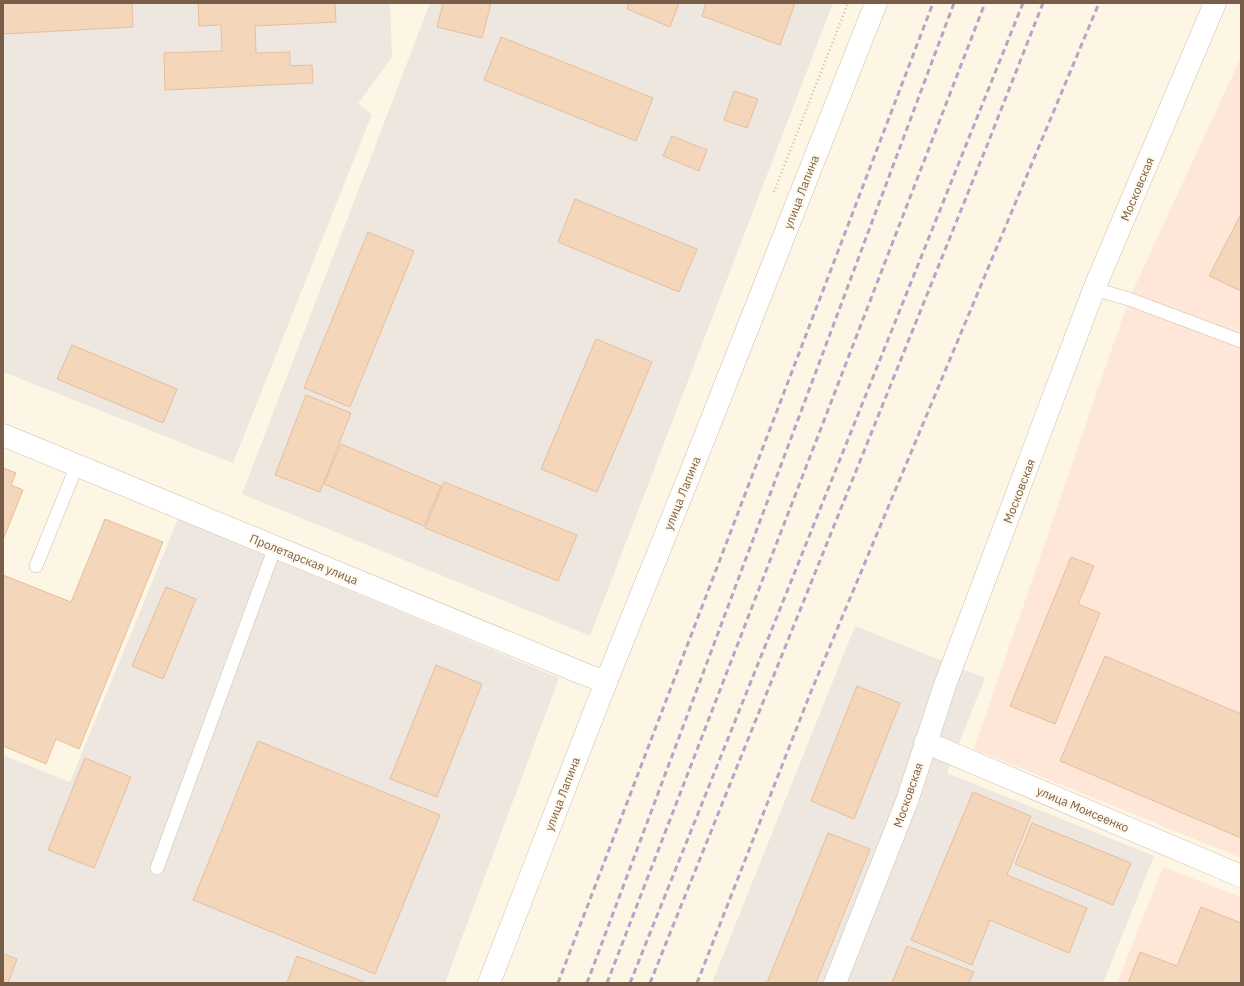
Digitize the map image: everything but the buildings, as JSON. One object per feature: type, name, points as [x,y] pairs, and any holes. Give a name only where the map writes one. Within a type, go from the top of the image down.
[{"type":"street","name":"улица Лапина","points":[[489,983],[606,682],[876,3]]},
{"type":"street","name":"Московская","points":[[835,983],[906,801],[945,685],[1094,289],[1215,3]]},
{"type":"street","name":"Пролетарская улица","points":[[3,435],[606,682]]},
{"type":"street","name":"улица Моисеенко","points":[[925,743],[1241,876]]},
{"type":"lane","points":[[1094,289],[1129,299],[1241,341]]},
{"type":"lane","points":[[36,566],[76,465]]},
{"type":"lane","points":[[158,868],[275,547]]},
{"type":"shaded area","points":[[3,3],[390,3],[392,57],[358,104],[372,114],[233,463],[3,372]]},
{"type":"shaded area","points":[[430,3],[833,3],[590,636],[242,494]]},
{"type":"shaded area","points":[[1241,57],[1241,858],[974,749],[1129,299]]},
{"type":"shaded area","points":[[178,519],[559,678],[445,983],[3,983],[3,755],[70,782]]},
{"type":"shaded area","points":[[855,626],[985,678],[947,773],[1154,856],[1103,983],[712,983]]},
{"type":"shaded area","points":[[1163,867],[1241,897],[1241,983],[1117,983]]},
{"type":"railway","points":[[558,983],[933,3]]},
{"type":"railway","points":[[587,983],[954,3]]},
{"type":"railway","points":[[607,983],[985,3]]},
{"type":"railway","points":[[630,983],[1023,3]]},
{"type":"railway","points":[[650,983],[1043,3]]},
{"type":"railway","points":[[697,983],[810,694],[1099,3]]}]
